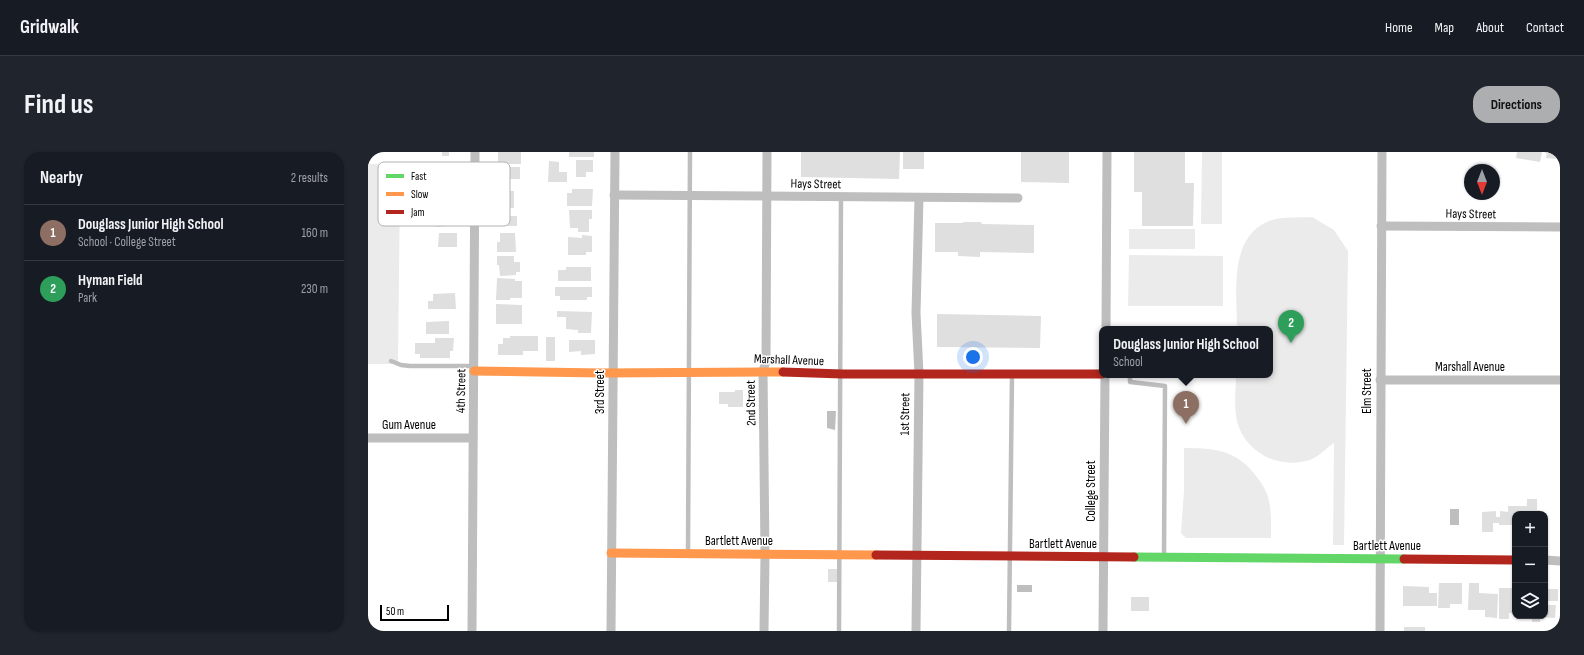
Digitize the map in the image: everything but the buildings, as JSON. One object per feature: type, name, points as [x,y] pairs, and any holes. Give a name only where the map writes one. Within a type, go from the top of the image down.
[{"type":"street","name":"4th Street","points":[[475,152],[475,162]]},
{"type":"street","name":"3rd Street","points":[[611,631],[615,152]]},
{"type":"street","name":"2nd Street","points":[[764,631],[765,554],[763,371],[766,361],[767,152]]},
{"type":"street","points":[[1106,326],[1107,152]]},
{"type":"street","name":"Elm Street","points":[[1380,631],[1382,152]]},
{"type":"street","name":"Hays Street","points":[[614,195],[1018,198]]},
{"type":"street","name":"1st Street","points":[[916,631],[919,374],[916,313],[919,198]]},
{"type":"street","name":"4th Street","points":[[472,631],[475,226]]},
{"type":"street","name":"Hays Street","points":[[1382,226],[1560,227]]},
{"type":"street","name":"Marshall Avenue","points":[[474,368],[613,372],[763,371],[842,374],[1099,375]]},
{"type":"street","name":"College Street","points":[[1103,378],[1103,631]]},
{"type":"street","name":"Marshall Avenue","points":[[1380,380],[1560,380]]},
{"type":"street","name":"Gum Avenue","points":[[368,438],[473,438]]},
{"type":"street","name":"Bartlett Avenue","points":[[611,553],[1512,560]]},
{"type":"street","points":[[1548,560],[1560,561]]},
{"type":"lane","points":[[688,554],[690,152]]},
{"type":"lane","points":[[839,631],[842,374],[841,197]]},
{"type":"lane","points":[[391,361],[401,365],[410,366],[474,368]]},
{"type":"lane","points":[[1009,631],[1012,374]]},
{"type":"lane","points":[[1130,378],[1130,382],[1165,386],[1164,558]]},
{"type":"shaded area","points":[[1202,152],[1222,152],[1222,224],[1201,224]]},
{"type":"shaded area","points":[[368,164],[378,164],[378,226],[400,226],[398,364],[368,364]]},
{"type":"shaded area","points":[[1312,217],[1334,230],[1348,251],[1344,545],[1333,545],[1334,443],[1312,459],[1287,463],[1275,460],[1263,455],[1253,448],[1245,438],[1239,427],[1235,410],[1236,378],[1273,378],[1273,326],[1237,326],[1236,284],[1241,253],[1247,240],[1256,229],[1274,219]]},
{"type":"shaded area","points":[[1129,229],[1195,229],[1195,249],[1129,249]]},
{"type":"shaded area","points":[[1129,255],[1223,256],[1223,306],[1128,306]]},
{"type":"shaded area","points":[[827,411],[836,411],[835,430],[827,428]]},
{"type":"shaded area","points":[[1184,448],[1224,452],[1233,456],[1249,467],[1258,478],[1268,497],[1271,512],[1271,538],[1186,538],[1181,533],[1184,491]]},
{"type":"shaded area","points":[[1450,509],[1459,509],[1459,525],[1450,525]]},
{"type":"shaded area","points":[[1017,585],[1032,585],[1032,592],[1017,592]]},
{"type":"traffic: fast","points":[[1134,557],[1404,559]]},
{"type":"traffic: slow","points":[[474,371],[601,373],[783,372]]},
{"type":"traffic: slow","points":[[611,553],[876,555]]},
{"type":"traffic: jam","points":[[783,372],[842,374],[1099,374]]},
{"type":"traffic: jam","points":[[876,555],[1134,557]]},
{"type":"traffic: jam","points":[[1404,559],[1512,560]]},
{"type":"place","name":"Hyman Field","points":[[1291,343]]},
{"type":"place","name":"Douglass Junior High School","points":[[1186,424]]}]
